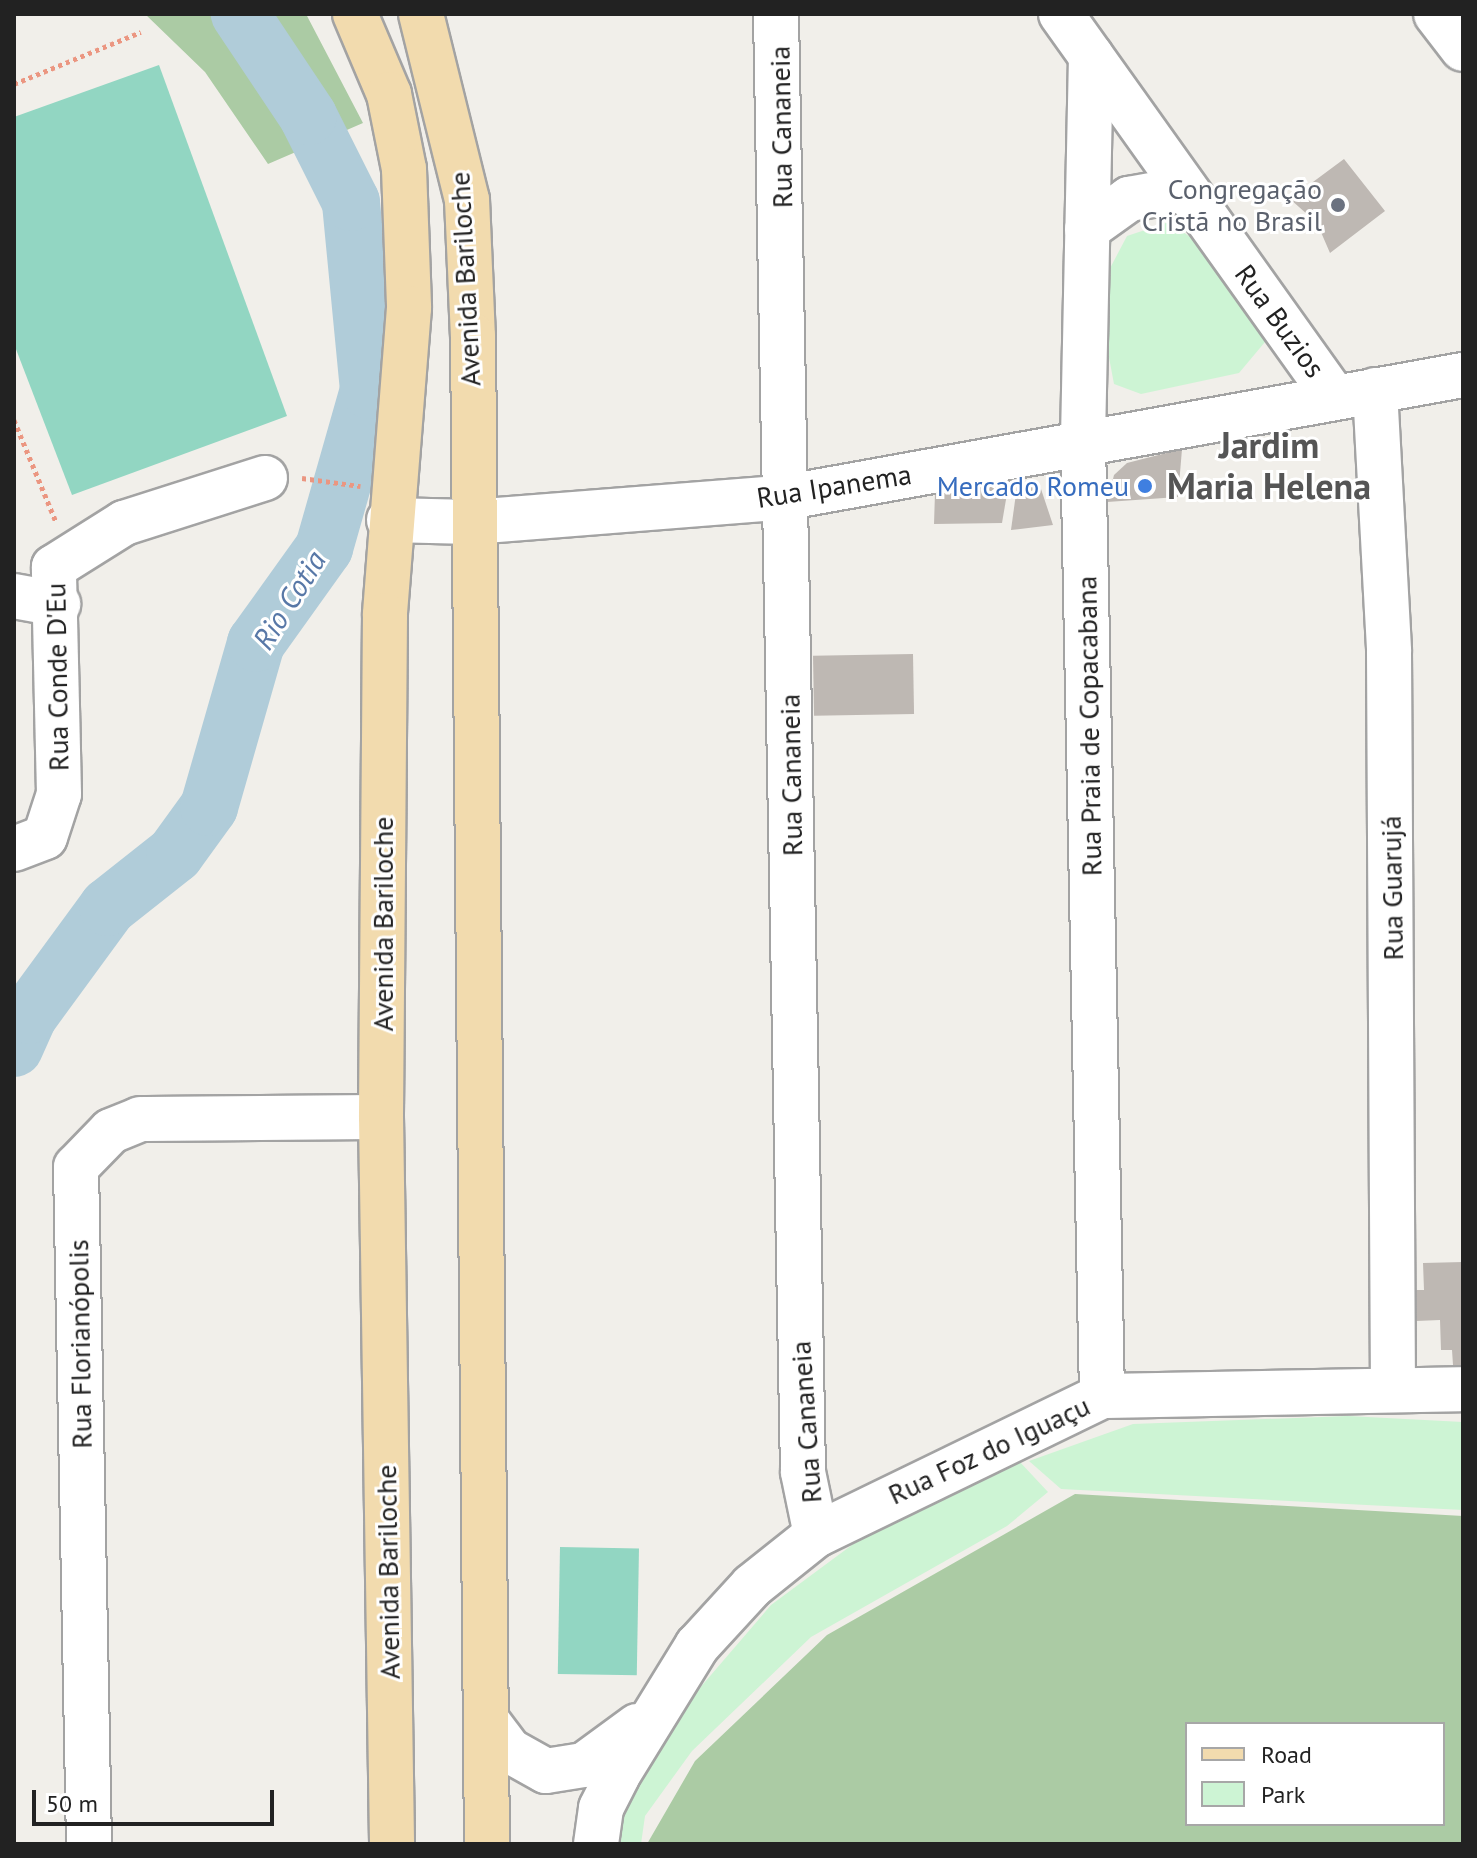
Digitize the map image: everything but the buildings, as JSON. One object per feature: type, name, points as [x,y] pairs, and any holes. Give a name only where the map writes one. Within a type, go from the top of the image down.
[{"type":"main road","name":"Avenida Bariloche","points":[[355,14],[389,94],[404,169],[409,308],[389,520],[381,1117],[392,1844]]},
{"type":"main road","name":"Avenida Bariloche","points":[[421,14],[467,200],[487,1844]]},
{"type":"street","name":"Rua Cananeia","points":[[776,14],[788,497],[803,1472],[816,1535]]},
{"type":"street","name":"Rua Buzios","points":[[1061,14],[1332,394]]},
{"type":"street","points":[[1436,14],[1463,49]]},
{"type":"street","name":"Rua Praia de Copacabana","points":[[1091,56],[1083,441],[1102,1396]]},
{"type":"street","points":[[1087,229],[1129,199],[1185,189]]},
{"type":"street","name":"Rua Ipanema","points":[[389,520],[472,522],[788,497],[1332,394],[1463,375]]},
{"type":"street","name":"Rua Guarujá","points":[[1375,390],[1389,652],[1393,1386]]},
{"type":"street","name":"Rua Conde D'Eu","points":[[14,849],[45,837],[55,819],[58,604],[54,567],[124,523],[265,478]]},
{"type":"street","points":[[14,596],[58,604]]},
{"type":"street","name":"Rua Florianópolis","points":[[89,1844],[76,1167],[111,1131],[140,1119],[381,1117]]},
{"type":"street","name":"Rua Foz do Iguaçu","points":[[487,1721],[528,1763],[564,1771],[611,1748],[650,1714],[752,1586],[816,1535],[1102,1396],[1393,1386],[1463,1389]]},
{"type":"street","name":"Rua Foz do Iguaçu","points":[[596,1844],[601,1808],[650,1714]]},
{"type":"path","points":[[14,84],[141,32]]},
{"type":"path","points":[[14,420],[45,508],[78,552]]},
{"type":"path","points":[[315,479],[358,486]]},
{"type":"green space","points":[[145,14],[306,14],[363,123],[268,164],[205,72]]},
{"type":"green space","points":[[159,65],[287,416],[72,495],[14,344],[14,117]]},
{"type":"green space","points":[[1169,222],[1207,249],[1270,336],[1239,373],[1141,394],[1114,384],[1097,293],[1127,236]]},
{"type":"green space","points":[[1348,1416],[1463,1422],[1463,1510],[1061,1489],[1029,1461],[1133,1424]]},
{"type":"green space","points":[[1019,1461],[1048,1492],[1007,1526],[811,1637],[692,1751],[645,1816],[641,1844],[611,1844],[607,1838],[662,1732],[771,1605],[856,1542]]},
{"type":"green space","points":[[1075,1494],[1463,1516],[1463,1844],[647,1844],[695,1761],[827,1635]]},
{"type":"green space","points":[[560,1547],[639,1548],[637,1675],[558,1674]]},
{"type":"waterway","name":"Rio Cotia","points":[[14,1048],[29,1015],[108,907],[175,854],[209,807],[256,643],[324,548],[369,390],[351,202],[308,116],[240,14]]},
{"type":"place","name":"Congregação Cristã no Brasil","points":[[1338,205]]},
{"type":"place","name":"Mercado Romeu","points":[[1145,486]]},
{"type":"district","name":"Jardim Maria Helena","points":[[1269,464]]}]
